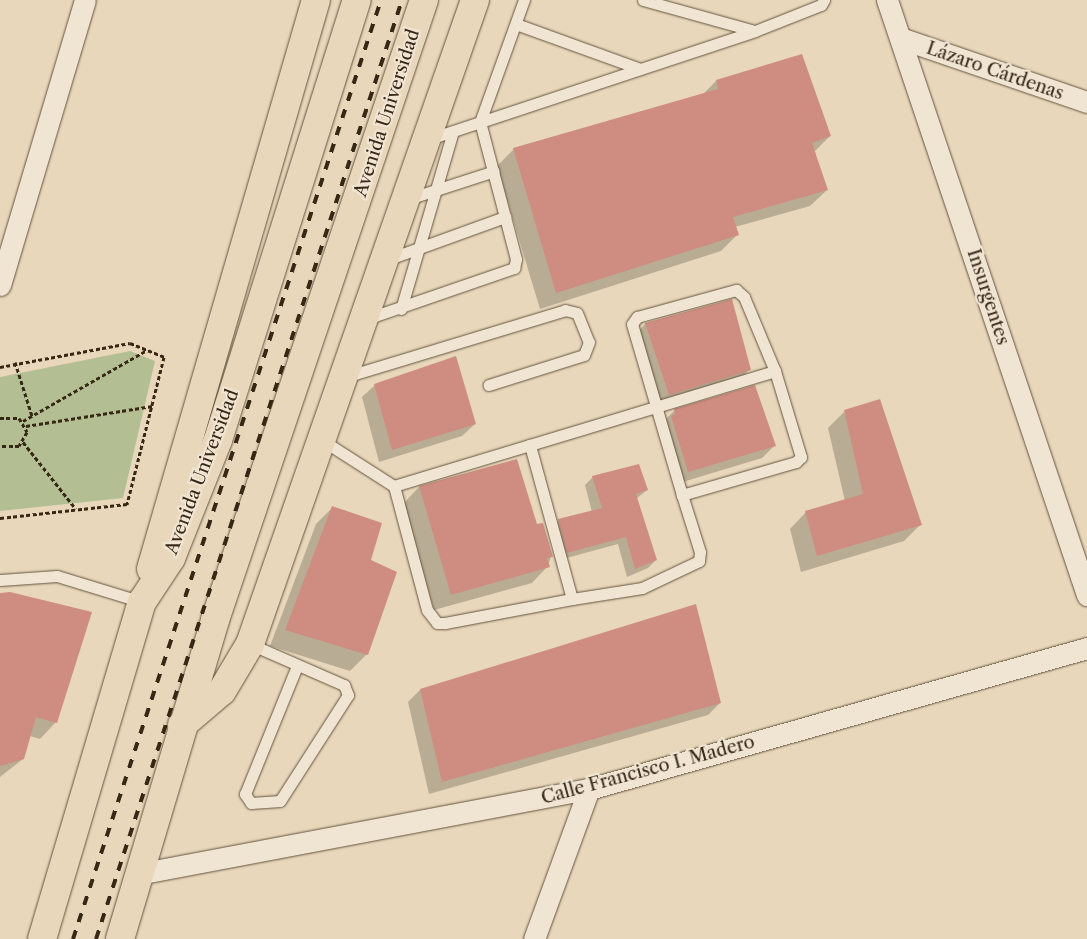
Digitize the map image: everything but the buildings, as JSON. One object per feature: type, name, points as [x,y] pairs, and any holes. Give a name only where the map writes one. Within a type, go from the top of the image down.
[{"type":"highway","points":[[142,602],[192,416],[316,0]]},
{"type":"highway","name":"Avenida Universidad","points":[[42,939],[142,602],[171,558],[218,440],[357,0]]},
{"type":"highway","name":"Avenida Universidad","points":[[120,939],[143,873],[182,725],[276,449],[424,0]]},
{"type":"highway","points":[[182,725],[222,691],[250,644],[427,140],[469,6]]},
{"type":"street","points":[[0,285],[85,0]]},
{"type":"street","name":"Insurgentes","points":[[887,0],[903,39],[1087,596]]},
{"type":"street","name":"Lázaro Cárdenas","points":[[903,39],[1087,102]]},
{"type":"street","name":"Calle Francisco I. Madero","points":[[143,873],[589,789],[1087,648]]},
{"type":"street","points":[[534,939],[589,789]]},
{"type":"lane","points":[[364,320],[510,271],[516,259],[480,122],[524,0]]},
{"type":"lane","points":[[643,0],[755,31]]},
{"type":"lane","points":[[427,140],[755,31],[821,5],[824,0]]},
{"type":"lane","points":[[516,24],[640,69]]},
{"type":"lane","points":[[401,309],[453,131]]},
{"type":"lane","points":[[406,199],[494,171]]},
{"type":"lane","points":[[385,261],[505,217]]},
{"type":"lane","points":[[322,440],[394,486],[427,610],[437,623],[642,588],[697,563],[700,552],[682,495],[632,329],[634,320],[731,289],[744,297],[775,371],[802,449],[800,459],[682,495]]},
{"type":"lane","points":[[344,378],[565,310],[577,313],[589,342],[584,354],[489,384]]},
{"type":"lane","points":[[394,486],[775,371]]},
{"type":"lane","points":[[530,445],[572,599]]},
{"type":"lane","points":[[0,580],[57,576],[142,602]]},
{"type":"lane","points":[[250,644],[296,666],[344,685],[348,699],[280,801],[251,803],[245,794],[296,666]]},
{"type":"path","points":[[0,367],[15,362],[130,343],[164,357],[127,504],[0,518]]},
{"type":"path","points":[[23,421],[147,350]]},
{"type":"path","points":[[15,362],[32,416]]},
{"type":"path","points":[[26,426],[152,406]]},
{"type":"path","points":[[0,418],[13,415],[23,421],[26,426],[23,442],[14,448],[0,446]]},
{"type":"path","points":[[23,442],[76,510]]},
{"type":"green space","points":[[130,351],[155,361],[123,498],[0,511],[0,377]]},
{"type":"railway","points":[[73,939],[381,0]]},
{"type":"railway","points":[[96,939],[402,0]]}]
